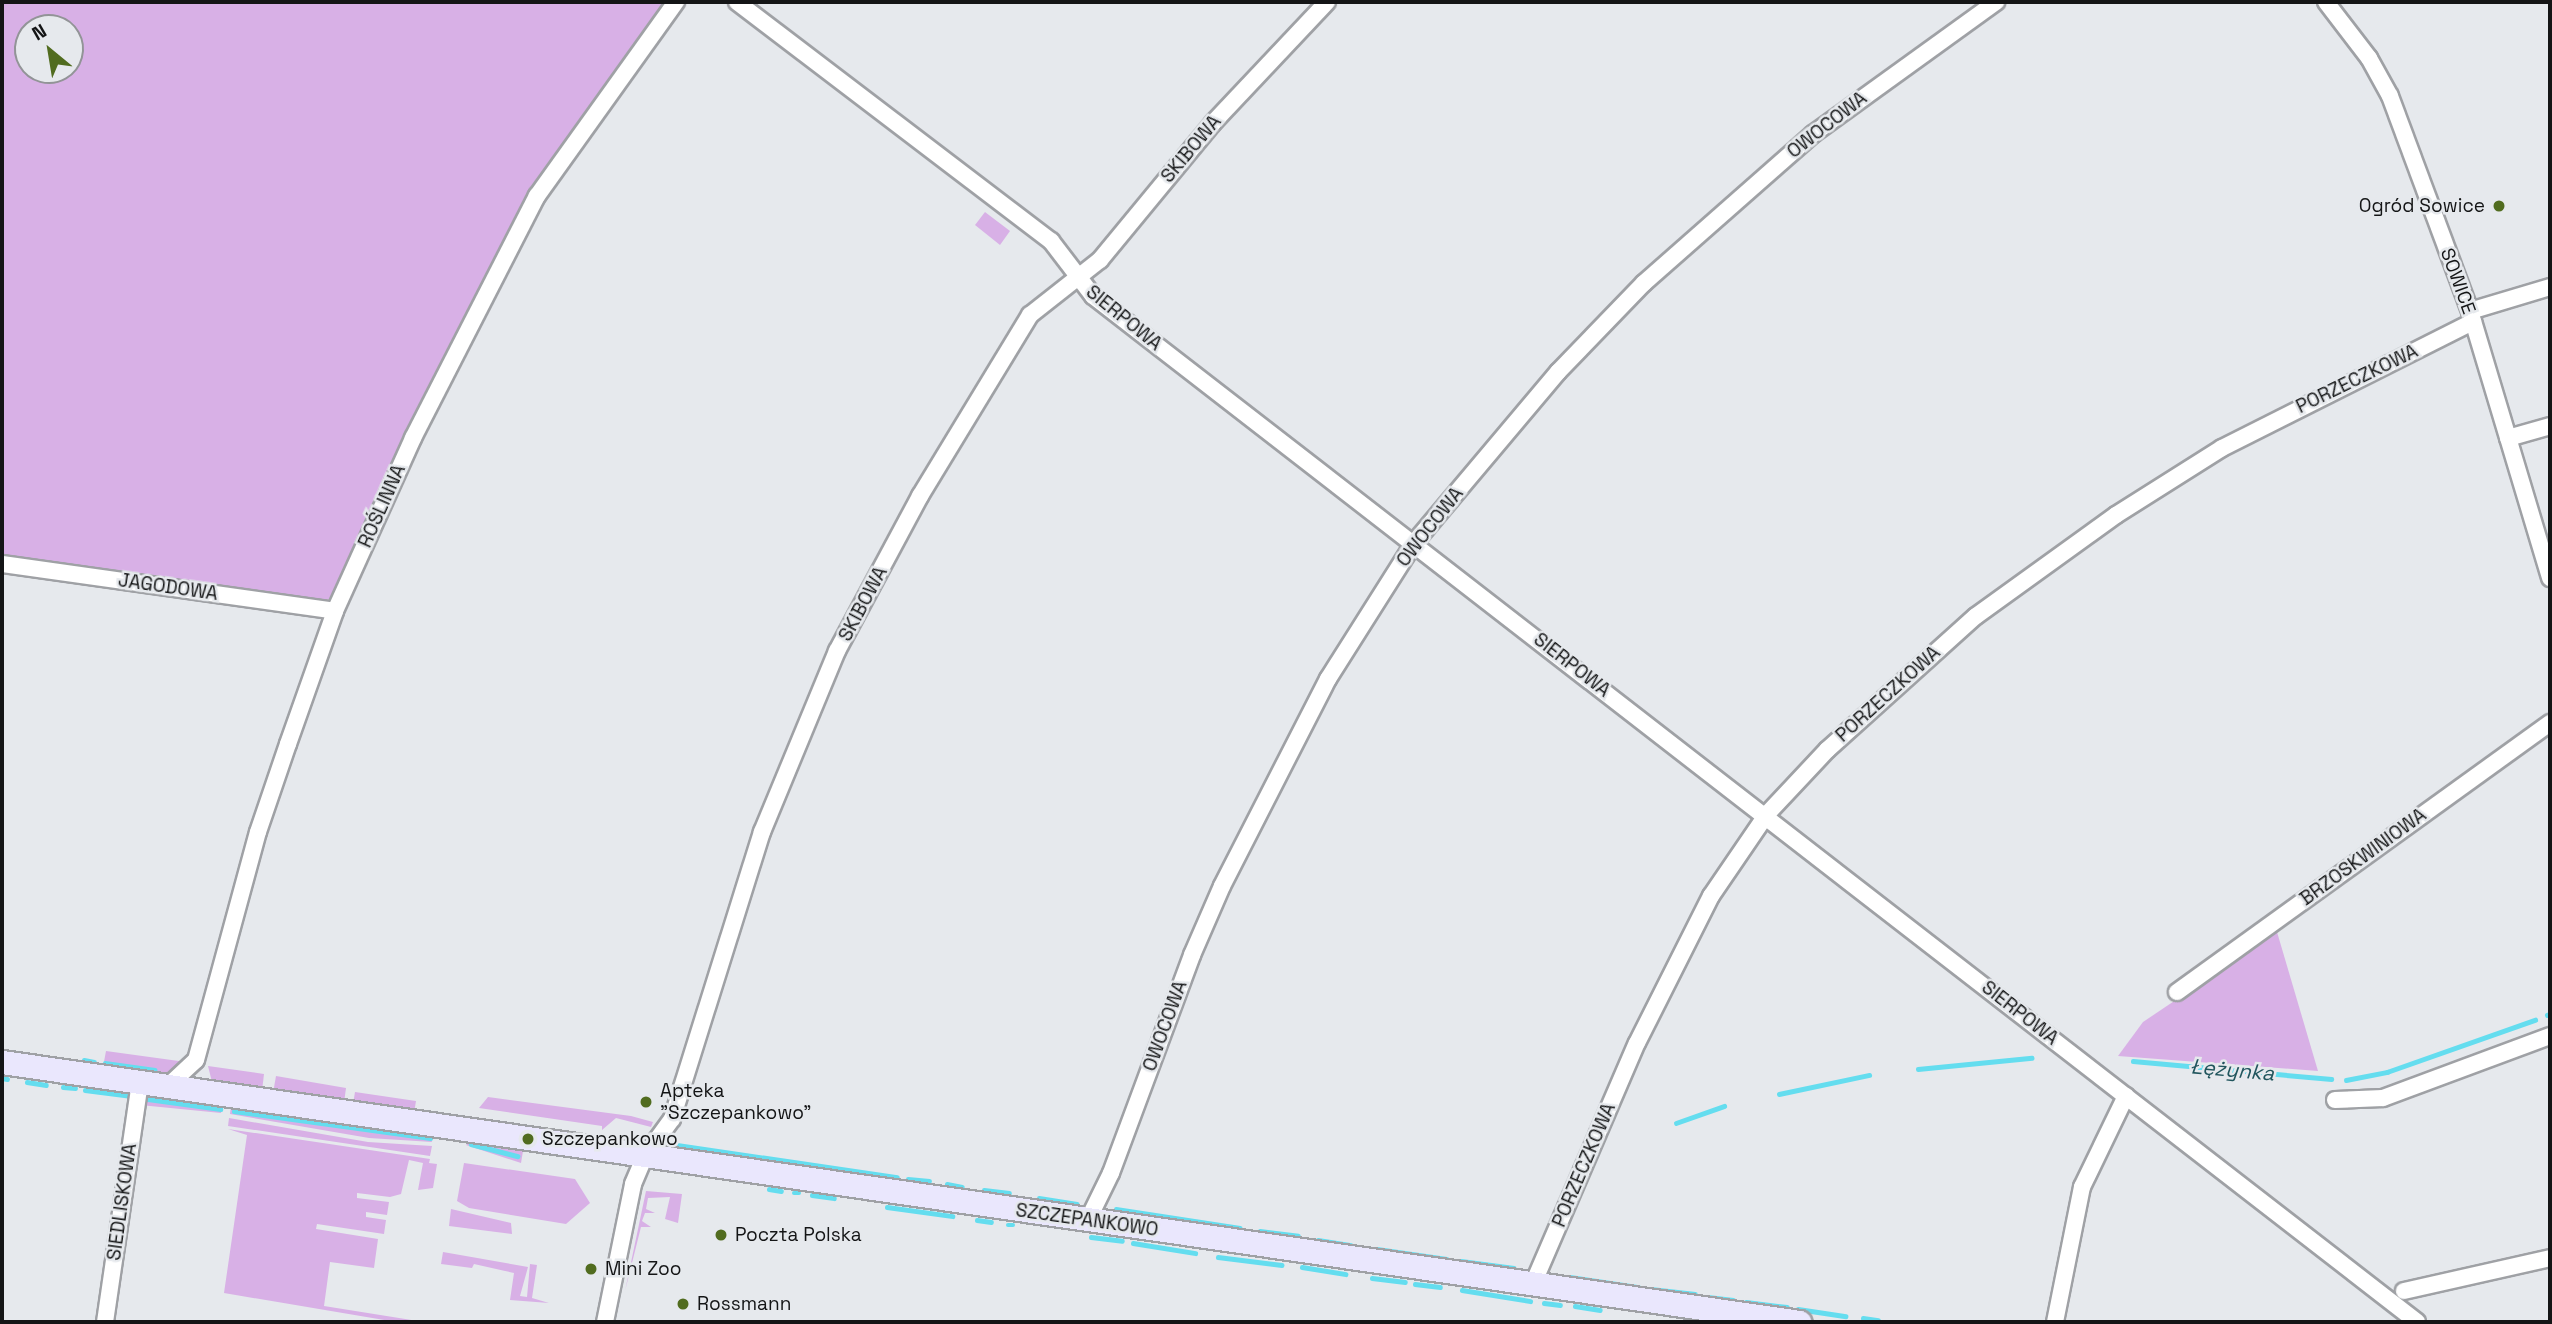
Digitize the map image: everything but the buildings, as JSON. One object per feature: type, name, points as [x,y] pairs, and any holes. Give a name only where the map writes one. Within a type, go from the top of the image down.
[{"type":"street","name":"ROŚLINNA","points":[[202,1091],[196,1060],[258,832],[335,611],[412,438],[510,245],[571,143],[676,2]]},
{"type":"street","name":"SIERPOWA","points":[[737,2],[1051,241],[1073,265],[1078,278],[1093,296],[1767,814],[2417,1322]]},
{"type":"street","name":"SKIBOWA","points":[[605,1322],[633,1184],[645,1156],[672,1119],[762,832],[837,651],[920,496],[1021,327],[1043,301],[1100,260],[1213,122],[1327,2]]},
{"type":"street","name":"OWOCOWA","points":[[1088,1220],[1111,1173],[1192,955],[1222,886],[1328,680],[1414,543],[1558,372],[1675,255],[1813,134],[1996,2]]},
{"type":"street","name":"SOWICE","points":[[2326,2],[2381,77],[2471,317],[2508,439],[2545,546],[2550,578]]},
{"type":"street","name":"PORZECZKOWA","points":[[1533,1284],[1669,977],[1717,887],[1767,814],[1881,698],[2025,577],[2222,448],[2471,317],[2550,287]]},
{"type":"street","points":[[2508,439],[2550,426]]},
{"type":"street","name":"JAGODOWA","points":[[2,564],[335,611]]},
{"type":"street","name":"BRZOSKWINIOWA","points":[[2177,992],[2550,723]]},
{"type":"street","points":[[2336,1100],[2383,1098],[2550,1036]]},
{"type":"street","points":[[168,1086],[196,1060]]},
{"type":"street","name":"SZCZEPANKOWO","points":[[2,1062],[1799,1322]]},
{"type":"street","name":"SIEDLISKOWA","points":[[105,1322],[140,1082]]},
{"type":"street","points":[[2055,1322],[2080,1194],[2126,1096]]},
{"type":"street","points":[[2404,1291],[2550,1258]]},
{"type":"shaded area","points":[[2,2],[668,2],[565,142],[510,231],[388,472],[335,597],[318,603],[2,558]]},
{"type":"shaded area","points":[[985,212],[1010,231],[1000,245],[975,225]]},
{"type":"shaded area","points":[[2277,932],[2318,1071],[2118,1056],[2143,1022]]},
{"type":"shaded area","points":[[106,1051],[186,1062],[164,1077],[103,1067]]},
{"type":"shaded area","points":[[208,1066],[264,1074],[262,1091],[212,1082]]},
{"type":"shaded area","points":[[276,1076],[346,1088],[344,1103],[273,1093]]},
{"type":"shaded area","points":[[146,1092],[222,1104],[221,1113],[140,1105]]},
{"type":"shaded area","points":[[355,1092],[416,1101],[414,1113],[353,1104]]},
{"type":"shaded area","points":[[488,1097],[631,1116],[653,1122],[651,1127],[616,1118],[602,1130],[602,1126],[479,1108]]},
{"type":"shaded area","points":[[231,1106],[429,1130],[432,1142],[369,1138],[230,1114]]},
{"type":"shaded area","points":[[229,1118],[368,1142],[432,1146],[430,1156],[228,1126]]},
{"type":"shaded area","points":[[228,1129],[430,1159],[429,1163],[437,1164],[433,1188],[418,1190],[423,1163],[409,1160],[401,1194],[390,1197],[357,1193],[357,1198],[389,1202],[387,1215],[366,1212],[366,1217],[386,1220],[384,1234],[317,1224],[316,1229],[378,1239],[374,1268],[330,1262],[324,1306],[424,1322],[396,1322],[224,1293],[247,1135]]},
{"type":"shaded area","points":[[475,1137],[523,1151],[521,1163],[466,1145]]},
{"type":"shaded area","points":[[464,1163],[575,1179],[590,1203],[566,1224],[469,1208],[457,1201]]},
{"type":"shaded area","points":[[646,1191],[682,1194],[678,1223],[665,1219],[670,1197],[648,1198],[646,1209],[655,1213],[645,1213],[642,1221],[651,1227],[641,1227],[625,1291]]},
{"type":"shaded area","points":[[451,1209],[511,1223],[512,1234],[449,1226]]},
{"type":"shaded area","points":[[443,1252],[528,1267],[520,1296],[527,1297],[530,1264],[537,1265],[532,1298],[549,1303],[510,1300],[514,1273],[474,1264],[472,1268],[441,1264]]},
{"type":"waterway","name":"Łężynka","points":[[2346,1080],[2387,1072],[2535,1020]]},
{"type":"waterway","name":"Łężynka","points":[[1918,1069],[2031,1058]]},
{"type":"waterway","points":[[84,1060],[94,1062]]},
{"type":"waterway","name":"Łężynka","points":[[2133,1061],[2331,1079]]},
{"type":"waterway","points":[[105,1063],[155,1070]]},
{"type":"waterway","name":"Łężynka","points":[[1779,1094],[1869,1075]]},
{"type":"waterway","points":[[2,1078],[7,1079]]},
{"type":"waterway","points":[[27,1082],[46,1085]]},
{"type":"waterway","points":[[63,1087],[75,1088]]},
{"type":"waterway","points":[[85,1090],[132,1096]]},
{"type":"waterway","points":[[148,1099],[220,1109]]},
{"type":"waterway","name":"Łężynka","points":[[1676,1123],[1724,1106]]},
{"type":"waterway","points":[[234,1111],[430,1138]]},
{"type":"waterway","points":[[471,1144],[517,1156]]},
{"type":"waterway","points":[[677,1145],[897,1177]]},
{"type":"waterway","points":[[908,1179],[929,1181]]},
{"type":"waterway","points":[[947,1184],[962,1187]]},
{"type":"waterway","points":[[769,1189],[781,1191]]},
{"type":"waterway","points":[[984,1190],[1009,1193]]},
{"type":"waterway","points":[[794,1193],[799,1193]]},
{"type":"waterway","points":[[812,1195],[834,1198]]},
{"type":"waterway","points":[[1039,1198],[1077,1204]]},
{"type":"waterway","points":[[887,1207],[952,1216]]},
{"type":"waterway","points":[[1116,1209],[1240,1228]]},
{"type":"waterway","points":[[977,1220],[991,1222]]},
{"type":"waterway","points":[[1008,1225],[1013,1225]]},
{"type":"waterway","points":[[1260,1231],[1298,1236]]},
{"type":"waterway","points":[[1091,1237],[1122,1241]]},
{"type":"waterway","points":[[1318,1240],[1351,1245]]},
{"type":"waterway","points":[[1133,1243],[1195,1253]]},
{"type":"waterway","points":[[1377,1249],[1446,1259]]},
{"type":"waterway","points":[[1218,1257],[1281,1265]]},
{"type":"waterway","points":[[1461,1261],[1514,1268]]},
{"type":"waterway","points":[[1302,1267],[1345,1274]]},
{"type":"waterway","points":[[1570,1277],[1638,1287]]},
{"type":"waterway","points":[[1372,1278],[1405,1282]]},
{"type":"waterway","points":[[1415,1284],[1440,1287]]},
{"type":"waterway","points":[[1651,1289],[1695,1294]]},
{"type":"waterway","points":[[1462,1290],[1530,1301]]},
{"type":"waterway","points":[[1708,1297],[1733,1300]]},
{"type":"waterway","points":[[1746,1302],[1787,1307]]},
{"type":"waterway","points":[[1544,1303],[1560,1305]]},
{"type":"waterway","points":[[1575,1306],[1600,1310]]},
{"type":"waterway","points":[[1798,1309],[1845,1316]]},
{"type":"waterway","points":[[1863,1318],[1878,1320]]},
{"type":"place","name":"Ogród Sowice","points":[[2499,206]]},
{"type":"place","name":"Apteka \"Szczepankowo\"","points":[[646,1102]]},
{"type":"place","name":"Szczepankowo","points":[[528,1139]]},
{"type":"place","name":"Poczta Polska","points":[[721,1235]]},
{"type":"place","name":"Mini Zoo","points":[[591,1269]]},
{"type":"place","name":"Rossmann","points":[[683,1304]]}]
